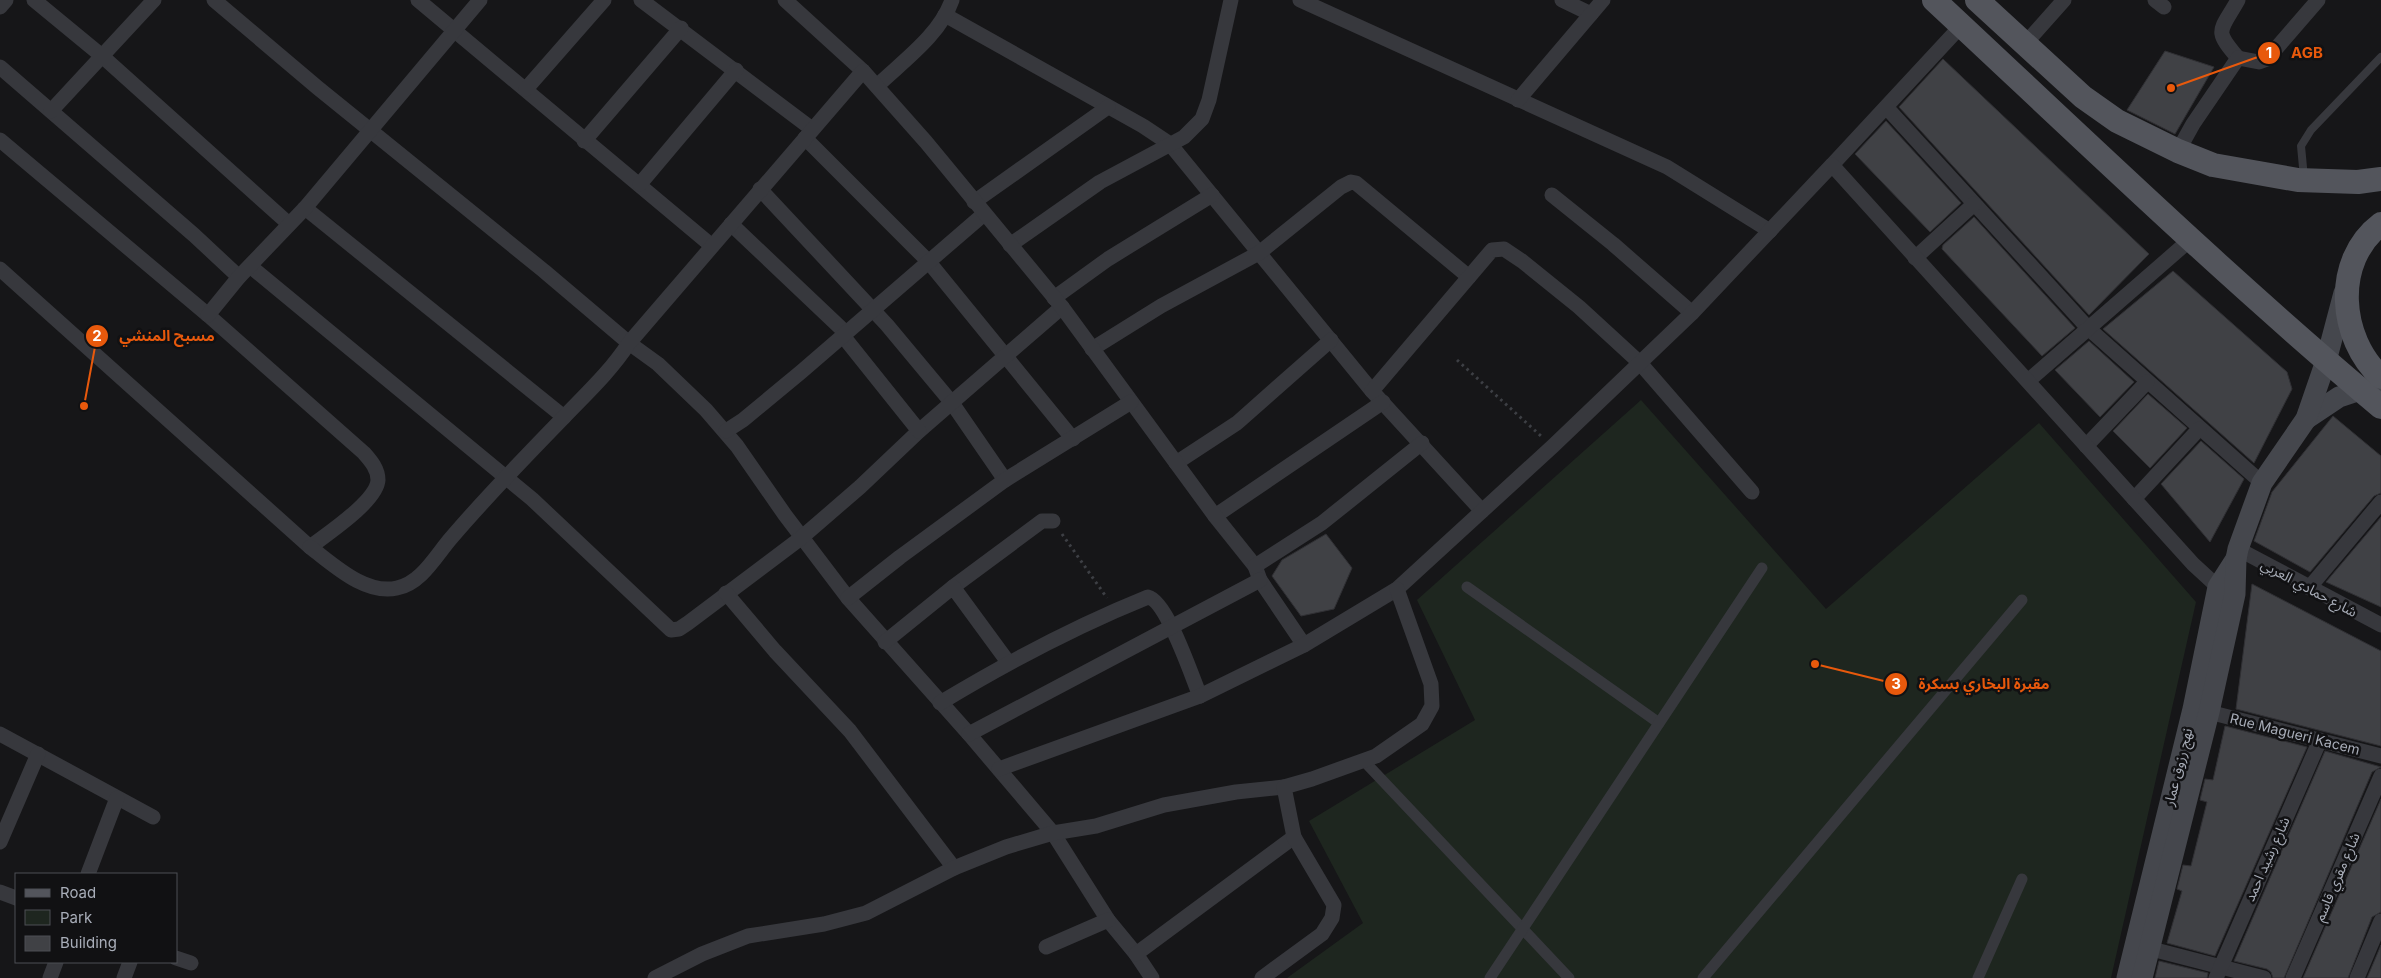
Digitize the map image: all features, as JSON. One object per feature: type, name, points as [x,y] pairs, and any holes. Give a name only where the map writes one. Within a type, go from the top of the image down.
[{"type":"main road","points":[[1934,0],[2191,239],[2326,361],[2356,370],[2374,381]]},
{"type":"main road","points":[[1977,0],[2083,97],[2117,121],[2178,150],[2213,165],[2304,180],[2370,181],[2381,188]]},
{"type":"main road","points":[[2306,419],[2326,361],[2349,276],[2359,250],[2381,224]]},
{"type":"main road","points":[[2349,276],[2346,297],[2351,331],[2374,381],[2381,407]]},
{"type":"main road","points":[[2306,419],[2339,397],[2374,381]]},
{"type":"main road","name":"نهج رزوق عمار","points":[[2127,978],[2142,947],[2201,710],[2227,590],[2237,554],[2262,483],[2306,419]]},
{"type":"main road","name":"نهج رزوق عمار","points":[[2142,947],[2142,978]]},
{"type":"street","points":[[0,7],[6,0]]},
{"type":"street","points":[[34,0],[102,56],[289,224]]},
{"type":"street","points":[[51,112],[154,0]]},
{"type":"street","points":[[214,0],[683,387],[726,432],[801,538],[848,598],[885,642],[969,734],[1053,833],[1108,920],[1136,954],[1152,978]]},
{"type":"street","points":[[418,0],[526,89],[584,141],[640,184],[712,246]]},
{"type":"street","points":[[208,315],[239,277],[305,208],[480,0]]},
{"type":"street","points":[[526,89],[604,0]]},
{"type":"street","points":[[641,0],[736,70],[809,134],[928,261],[1073,439]]},
{"type":"street","points":[[785,0],[877,86],[926,142],[1058,302],[1258,573],[1304,645]]},
{"type":"street","points":[[877,86],[926,39],[945,15],[952,0]]},
{"type":"street","points":[[1010,245],[1100,182],[1184,137],[1202,119],[1209,100],[1231,0]]},
{"type":"street","points":[[1300,0],[1667,167],[1770,231]]},
{"type":"street","points":[[1562,0],[1591,14]]},
{"type":"street","points":[[1518,100],[1603,0]]},
{"type":"street","points":[[2024,45],[2064,0]]},
{"type":"street","points":[[2238,0],[2220,32],[2222,39],[2238,58],[2259,62],[2267,59],[2318,0]]},
{"type":"street","points":[[945,15],[1170,144],[1378,396],[1482,511]]},
{"type":"street","points":[[999,769],[1200,696],[1304,645],[1397,589],[1553,446],[1692,313],[1887,108],[1961,26]]},
{"type":"street","points":[[584,141],[681,28]]},
{"type":"street","points":[[2178,150],[2192,124],[2238,58]]},
{"type":"street","points":[[0,67],[159,204],[239,277]]},
{"type":"street","points":[[640,184],[736,70]]},
{"type":"street","points":[[0,269],[310,547],[334,566],[365,584],[387,589],[398,588],[419,577],[506,476],[600,382],[628,343],[862,71]]},
{"type":"street","points":[[974,202],[1108,107]]},
{"type":"street","points":[[1887,108],[2088,328],[2199,429],[2262,483]]},
{"type":"street","points":[[0,140],[208,315],[357,446],[374,465],[378,478],[372,494],[358,509],[310,547]]},
{"type":"street","points":[[1832,165],[2192,564],[2227,590]]},
{"type":"street","points":[[1092,349],[1161,306],[1260,253],[1341,186],[1351,182],[1356,183],[1469,277]]},
{"type":"street","points":[[760,189],[873,309],[952,403],[1005,480]]},
{"type":"street","points":[[250,266],[506,476],[671,630],[679,629],[688,623],[801,538],[860,487],[919,431],[1005,357],[1058,302],[1108,259],[1212,195]]},
{"type":"street","points":[[1552,195],[1613,244],[1692,313]]},
{"type":"street","points":[[1915,258],[1974,204]]},
{"type":"street","points":[[305,208],[564,417]]},
{"type":"street","points":[[726,432],[750,414],[984,214]]},
{"type":"street","points":[[731,224],[844,334],[919,431]]},
{"type":"street","points":[[2028,381],[2191,239]]},
{"type":"street","points":[[1215,516],[1378,396],[1469,277],[1492,250],[1504,249],[1579,307],[1640,363],[1752,492]]},
{"type":"street","points":[[1176,463],[1237,422],[1331,340]]},
{"type":"street","points":[[2086,446],[2147,382]]},
{"type":"street","points":[[848,598],[900,557],[1005,480],[1131,402]]},
{"type":"street","points":[[2134,499],[2199,429]]},
{"type":"street","points":[[969,734],[1173,627],[1258,573],[1422,443]]},
{"type":"street","points":[[2309,588],[2381,502]]},
{"type":"street","points":[[885,642],[953,587],[1042,521],[1053,521]]},
{"type":"street","name":"شارع حمادي العربي","points":[[2237,554],[2381,625]]},
{"type":"street","points":[[1490,978],[1762,568]]},
{"type":"street","points":[[953,587],[1008,662]]},
{"type":"street","points":[[1468,587],[1659,723]]},
{"type":"street","points":[[655,978],[702,954],[741,939],[769,932],[839,921],[866,913],[954,868],[1006,847],[1053,833],[1096,826],[1164,805],[1236,792],[1284,787],[1312,780],[1376,756],[1422,724],[1432,706],[1431,684],[1397,589]]},
{"type":"street","points":[[726,593],[775,652],[850,730],[954,868]]},
{"type":"street","points":[[940,703],[1008,662],[1148,596],[1153,598],[1173,627],[1200,696]]},
{"type":"street","points":[[1704,978],[2022,600]]},
{"type":"street","name":"Rue Magueri Kacem","points":[[2201,710],[2381,756]]},
{"type":"street","points":[[0,734],[153,817]]},
{"type":"street","name":"شارع رشيد احمد","points":[[2218,972],[2320,740]]},
{"type":"street","points":[[0,842],[38,754]]},
{"type":"street","points":[[1364,761],[1569,978]]},
{"type":"street","name":"شارع مقري قاسم","points":[[2293,978],[2381,776]]},
{"type":"street","points":[[1262,978],[1322,934],[1332,918],[1334,905],[1294,838],[1284,787]]},
{"type":"street","points":[[88,873],[117,798]]},
{"type":"street","points":[[1136,954],[1294,838]]},
{"type":"street","points":[[1978,978],[2022,879]]},
{"type":"street","points":[[0,892],[15,898]]},
{"type":"street","points":[[1046,947],[1108,920]]},
{"type":"street","points":[[2357,978],[2381,921]]},
{"type":"street","points":[[2142,947],[2218,972],[2264,978]]},
{"type":"street","points":[[178,959],[191,963]]},
{"type":"street","points":[[50,978],[56,963]]},
{"type":"street","points":[[124,978],[130,963]]},
{"type":"lane","points":[[2304,180],[2301,146],[2311,130],[2381,58]]},
{"type":"path","points":[[1457,360],[1553,446]]},
{"type":"path","points":[[1053,521],[1116,610]]},
{"type":"green space","points":[[1641,400],[1826,609],[2039,423],[2196,602],[2111,978],[1287,978],[1363,923],[1309,821],[1475,720],[1417,600]]},
{"type":"building","points":[[2165,51],[2214,67],[2175,134],[2127,110]]},
{"type":"building","points":[[1943,59],[2149,254],[2089,315],[1899,107]]},
{"type":"building","points":[[1886,121],[1961,203],[1930,232],[1855,154]]},
{"type":"building","points":[[1974,217],[2075,328],[2042,356],[1942,249],[1943,245]]},
{"type":"building","points":[[2173,271],[2287,372],[2292,389],[2254,463],[2103,329]]},
{"type":"building","points":[[2089,341],[2134,382],[2100,417],[2055,370]]},
{"type":"building","points":[[2148,394],[2187,428],[2150,468],[2113,431]]},
{"type":"building","points":[[2333,416],[2381,456],[2381,493],[2374,496],[2310,572],[2254,541],[2272,492]]},
{"type":"building","points":[[2201,441],[2244,479],[2210,542],[2161,484]]},
{"type":"building","points":[[2381,517],[2381,607],[2326,582]]},
{"type":"building","points":[[1326,534],[1352,568],[1334,609],[1301,616],[1272,576],[1282,560]]},
{"type":"building","points":[[2252,584],[2381,651],[2381,746],[2236,709]]},
{"type":"building","points":[[2225,726],[2307,747],[2215,956],[2167,943],[2182,891],[2177,889],[2183,865],[2191,866],[2207,802],[2200,800],[2205,779],[2213,780]]},
{"type":"building","points":[[2325,751],[2381,767],[2372,772],[2284,978],[2273,978],[2271,972],[2267,969],[2234,961]]},
{"type":"building","points":[[2381,799],[2381,912],[2372,917],[2348,978],[2303,978]]},
{"type":"building","points":[[2381,945],[2381,978],[2367,978]]},
{"type":"building","points":[[2159,961],[2208,973],[2207,978],[2155,978]]},
{"type":"place","name":"AGB","points":[[2171,88]]},
{"type":"place","name":"مسبح المنشي","points":[[84,406]]},
{"type":"place","name":"مقبرة البخاري بسكرة","points":[[1815,664]]}]
